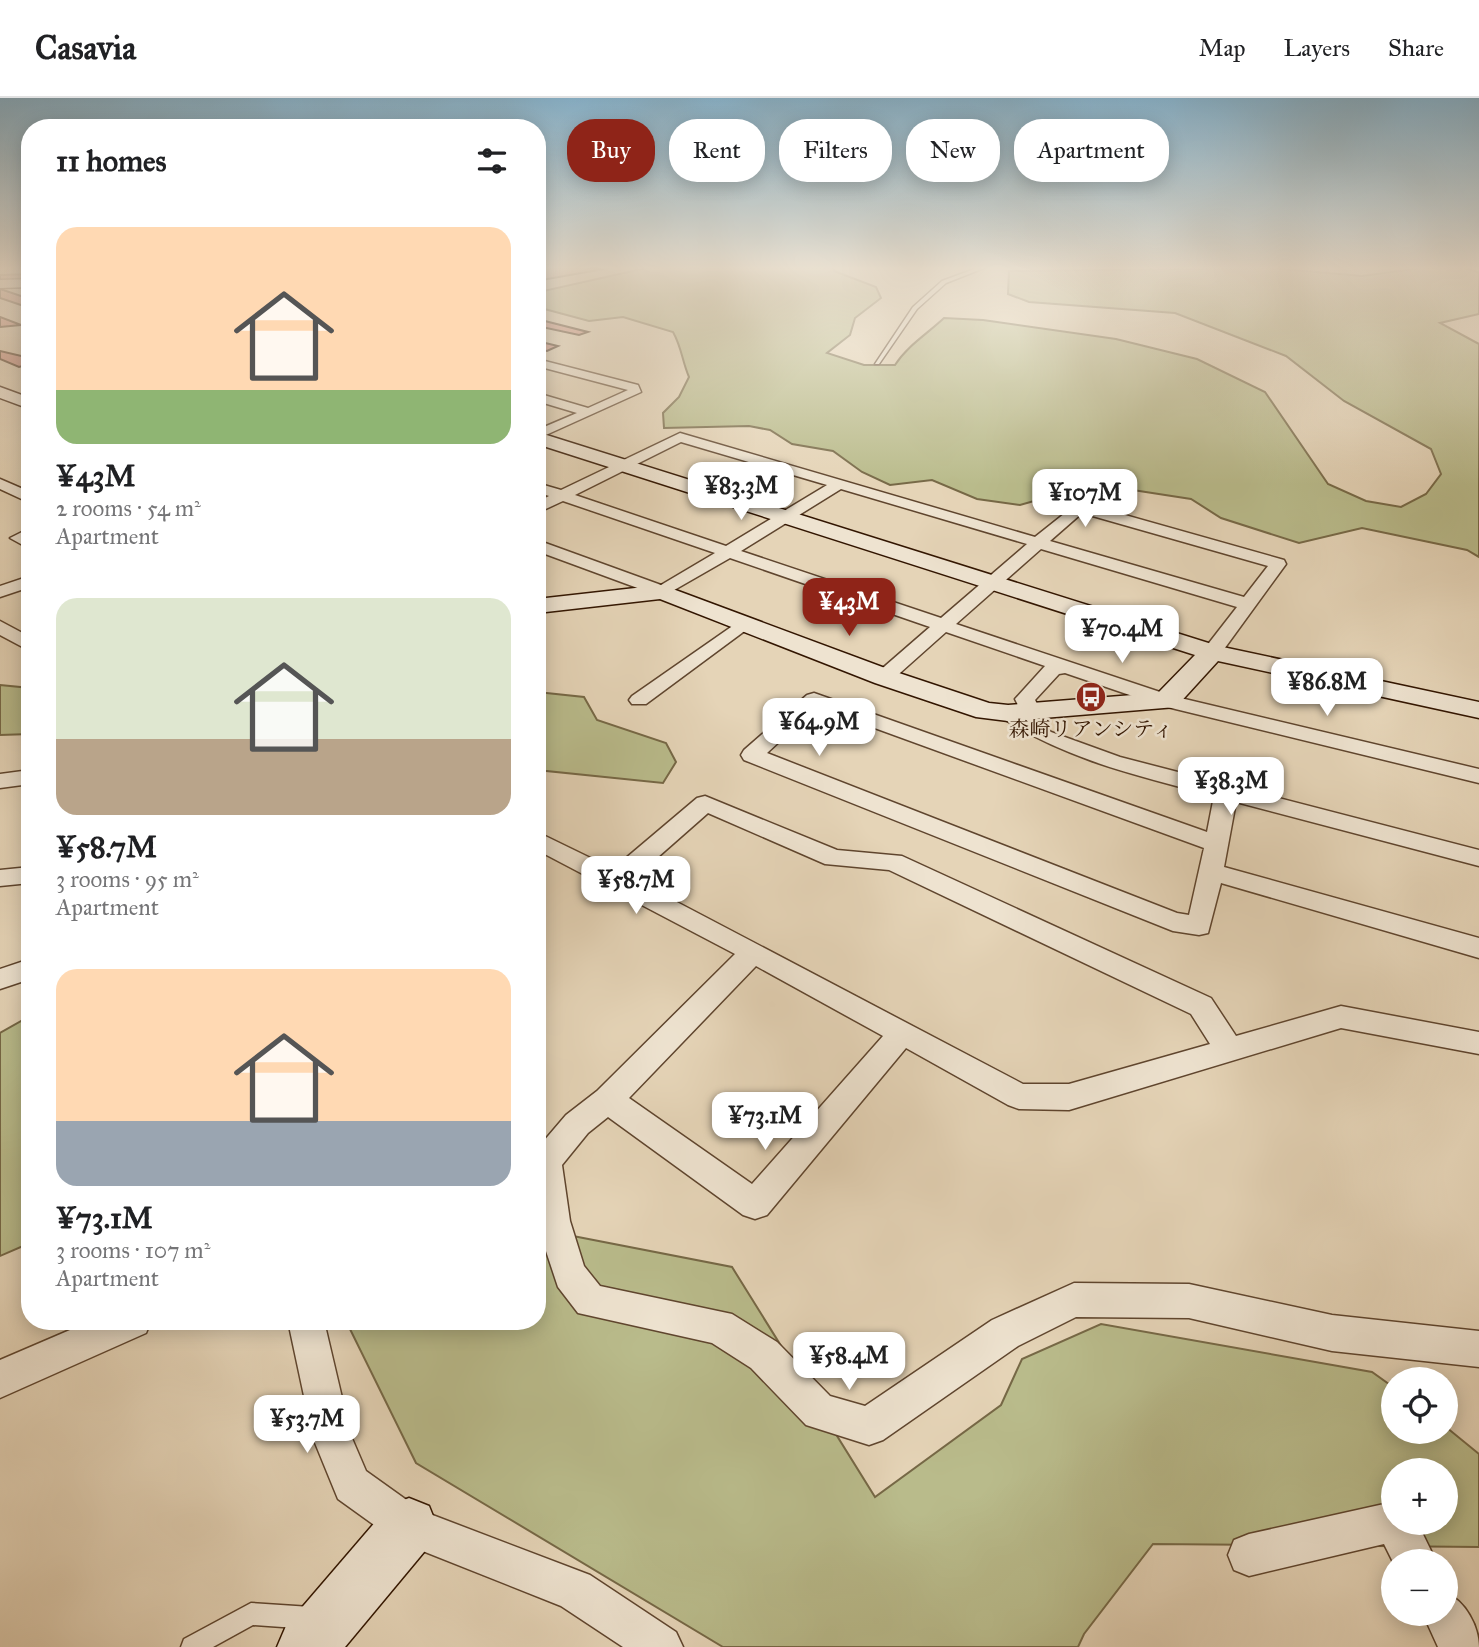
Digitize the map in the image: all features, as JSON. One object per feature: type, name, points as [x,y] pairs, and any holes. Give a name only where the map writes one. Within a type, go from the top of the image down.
[{"type":"street","points":[[546,364],[634,388],[635,392],[546,433]]},
{"type":"street","points":[[0,391],[21,389]]},
{"type":"street","points":[[0,391],[21,400]]},
{"type":"street","points":[[546,400],[589,412]]},
{"type":"street","points":[[546,503],[680,438],[1247,604]]},
{"type":"street","points":[[546,440],[1212,652],[1479,710]]},
{"type":"street","points":[[0,483],[21,493]]},
{"type":"street","points":[[546,606],[662,592],[838,485]]},
{"type":"street","points":[[546,490],[1166,701],[1479,776]]},
{"type":"street","points":[[546,548],[884,677],[986,711],[1020,713],[1166,701],[1212,652],[1278,564],[1079,507],[884,677]]},
{"type":"street","points":[[0,592],[21,584]]},
{"type":"street","points":[[639,699],[744,623]]},
{"type":"street","points":[[0,627],[21,640]]},
{"type":"street","points":[[1020,713],[1025,699],[1052,670],[1065,667]]},
{"type":"street","points":[[1217,844],[814,699],[752,755],[1173,922],[1199,926],[1217,844],[1226,793]]},
{"type":"street","points":[[1020,713],[1044,736],[1112,762],[1479,858]]},
{"type":"street","points":[[0,781],[21,778]]},
{"type":"street","points":[[617,879],[705,803],[834,858],[893,862],[1201,1006],[1229,1049]]},
{"type":"street","points":[[546,844],[617,879],[1019,1096],[1069,1097],[1340,1017],[1479,1043]]},
{"type":"street","points":[[1211,872],[1479,948]]},
{"type":"street","points":[[0,878],[21,876]]},
{"type":"street","points":[[752,951],[608,1100],[578,1124],[546,1162],[554,1222],[570,1275],[590,1301],[719,1327],[764,1355],[819,1412],[869,1426],[1005,1333],[1074,1300],[1189,1301],[1332,1333],[1479,1349]]},
{"type":"street","points":[[0,979],[21,972]]},
{"type":"street","points":[[608,1100],[755,1204],[902,1033]]},
{"type":"street","points":[[0,1379],[112,1330]]},
{"type":"street","points":[[308,1330],[332,1438],[352,1485],[409,1526],[575,1590],[662,1647]]},
{"type":"street","points":[[1249,1555],[1381,1525]]},
{"type":"street","points":[[319,1633],[409,1526]]},
{"type":"street","points":[[1451,1626],[1462,1647]]},
{"type":"lane","points":[[877,363],[893,340]]},
{"type":"lane","points":[[192,1647],[251,1614],[319,1633]]},
{"type":"green space","points":[[676,340],[843,340],[827,353],[864,365],[895,365],[918,340],[1121,340],[1197,359],[1265,392],[1328,484],[1366,501],[1401,507],[1426,494],[1441,474],[1431,449],[1344,401],[1286,356],[1245,340],[1472,340],[1479,344],[1479,557],[1467,550],[1362,528],[1299,543],[1221,518],[1191,499],[1094,484],[1020,505],[977,499],[932,480],[890,485],[862,472],[833,451],[792,444],[770,430],[749,426],[664,428],[663,413],[679,397],[689,377]]},
{"type":"green space","points":[[0,685],[21,687],[21,734],[0,735]]},
{"type":"green space","points":[[546,693],[584,697],[597,720],[666,743],[676,762],[663,783],[546,771]]},
{"type":"green space","points":[[21,1021],[21,1247],[0,1256],[0,1033]]},
{"type":"green space","points":[[546,1231],[732,1267],[875,1497],[1001,1405],[1022,1359],[1101,1324],[1372,1372],[1381,1378],[1381,1444],[1458,1444],[1458,1437],[1479,1454],[1479,1547],[1153,1544],[1084,1634],[1078,1647],[723,1647],[416,1463],[350,1330],[546,1330]]},
{"type":"building","points":[[546,343],[558,346],[547,351]]},
{"type":"building","points":[[0,351],[21,356],[21,366],[19,367],[0,359]]},
{"type":"place","name":"森崎リアンシティ","points":[[1091,697]]}]
